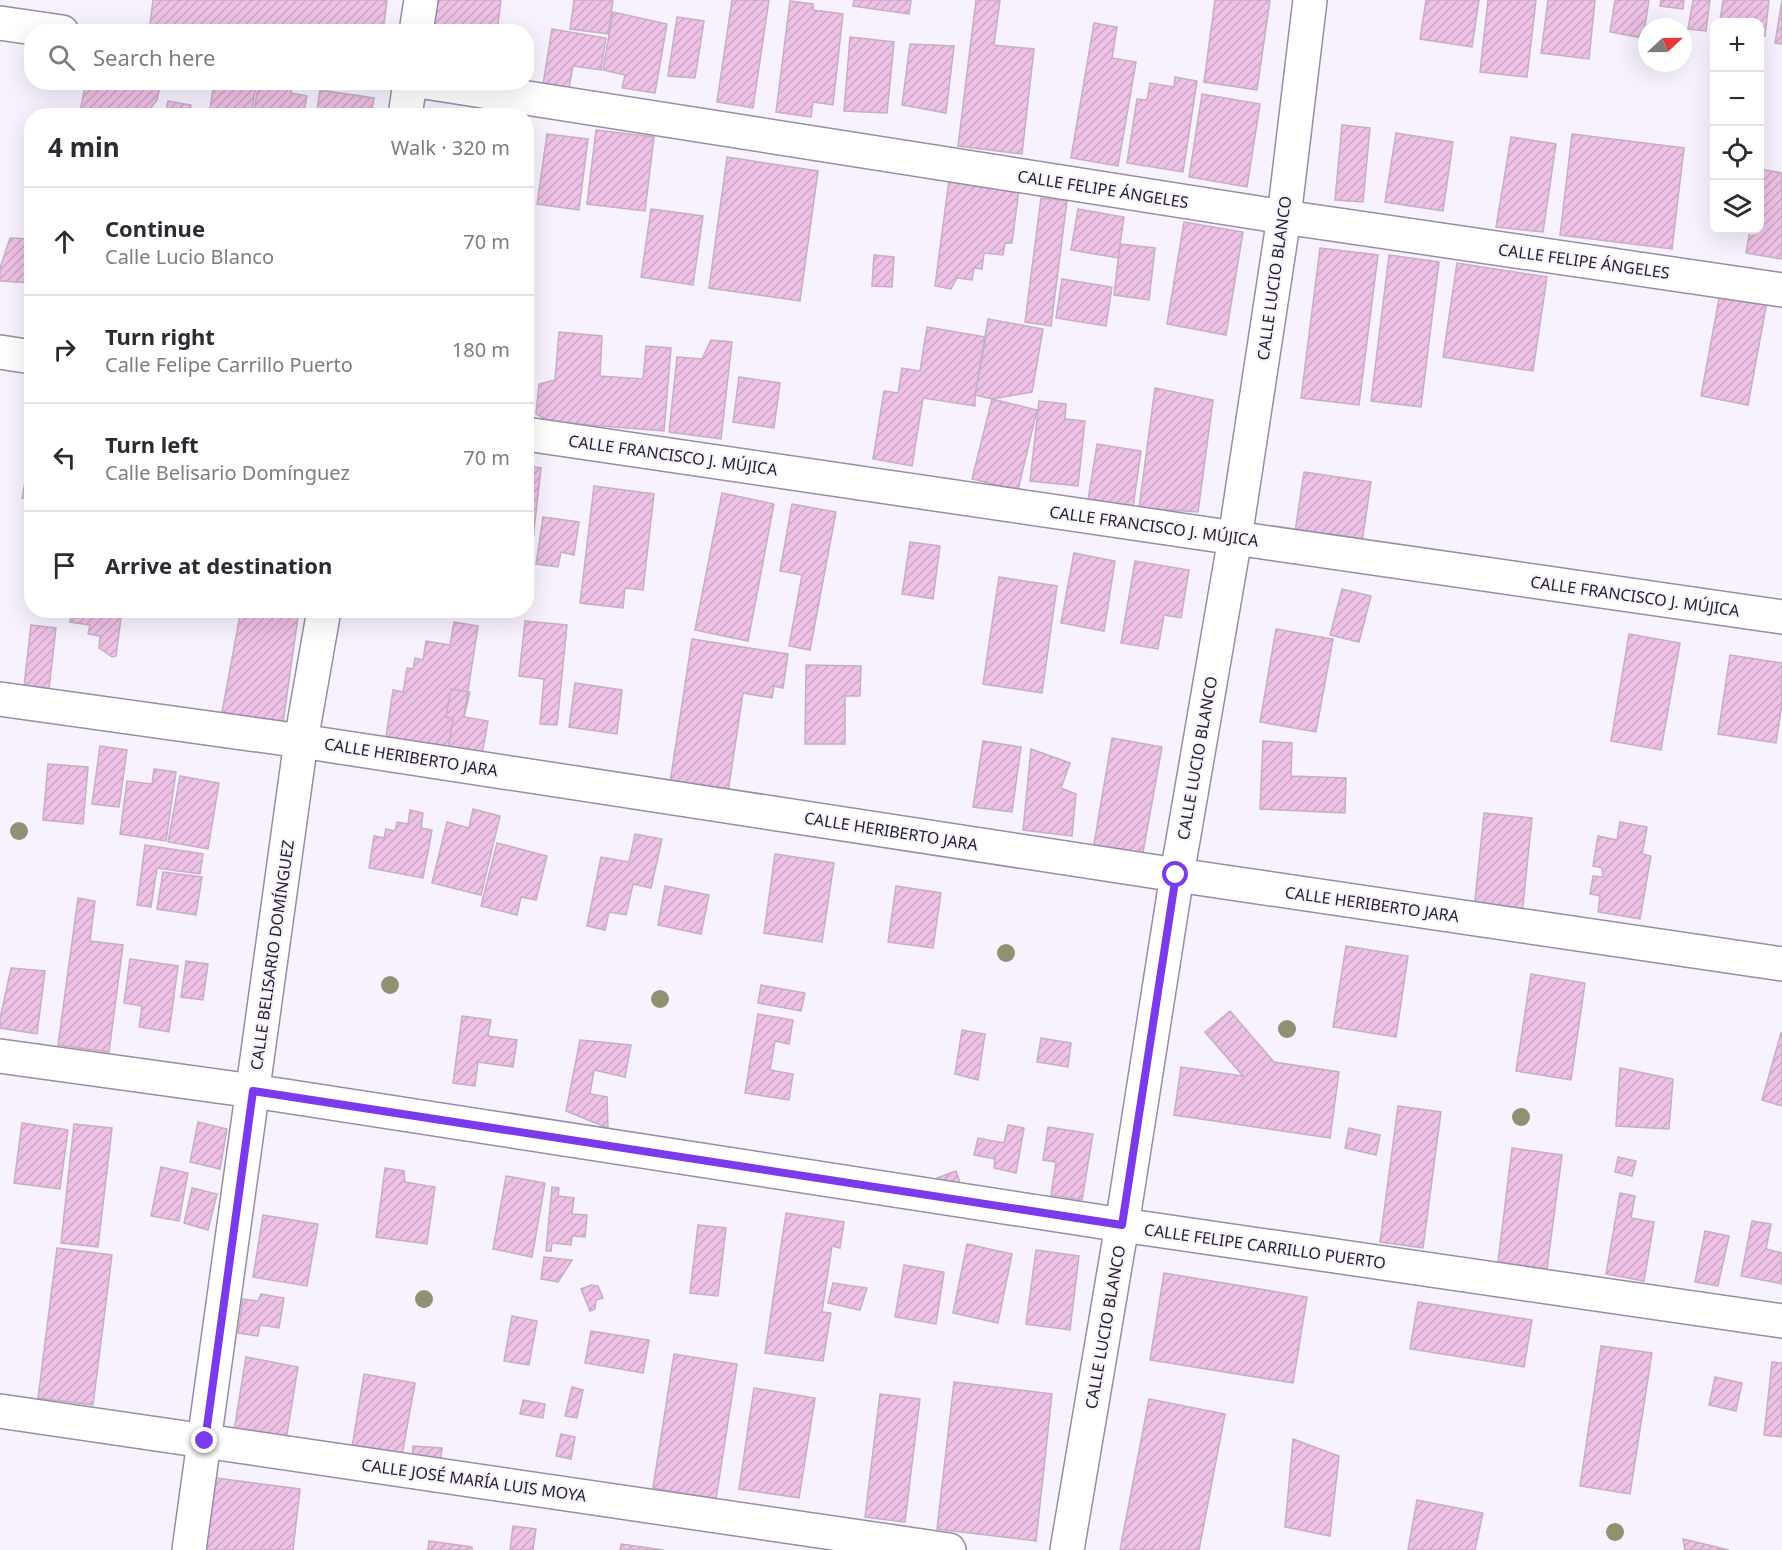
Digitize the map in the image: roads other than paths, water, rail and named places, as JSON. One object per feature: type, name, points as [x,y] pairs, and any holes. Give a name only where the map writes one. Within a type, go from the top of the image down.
[{"type":"street","points":[[417,24],[421,0]]},
{"type":"street","name":"CALLE LUCIO BLANCO","points":[[1067,1550],[1122,1225],[1176,875],[1235,538],[1284,217],[1310,0]]},
{"type":"street","points":[[0,23],[24,26]]},
{"type":"street","points":[[406,108],[409,90]]},
{"type":"street","name":"CALLE FELIPE ÁNGELES","points":[[476,90],[1284,217],[1782,290]]},
{"type":"street","points":[[0,352],[24,356]]},
{"type":"street","name":"CALLE FRANCISCO J. MÚJICA","points":[[534,435],[1782,617]]},
{"type":"street","name":"CALLE BELISARIO DOMÍNGUEZ","points":[[189,1550],[301,741],[323,618]]},
{"type":"street","name":"CALLE HERIBERTO JARA","points":[[0,699],[301,741],[1176,875],[1782,964]]},
{"type":"street","name":"CALLE FELIPE CARRILLO PUERTO","points":[[0,1056],[253,1091],[1122,1225],[1782,1321]]},
{"type":"street","name":"CALLE JOSÉ MARÍA LUIS MOYA","points":[[0,1411],[949,1550]]}]
